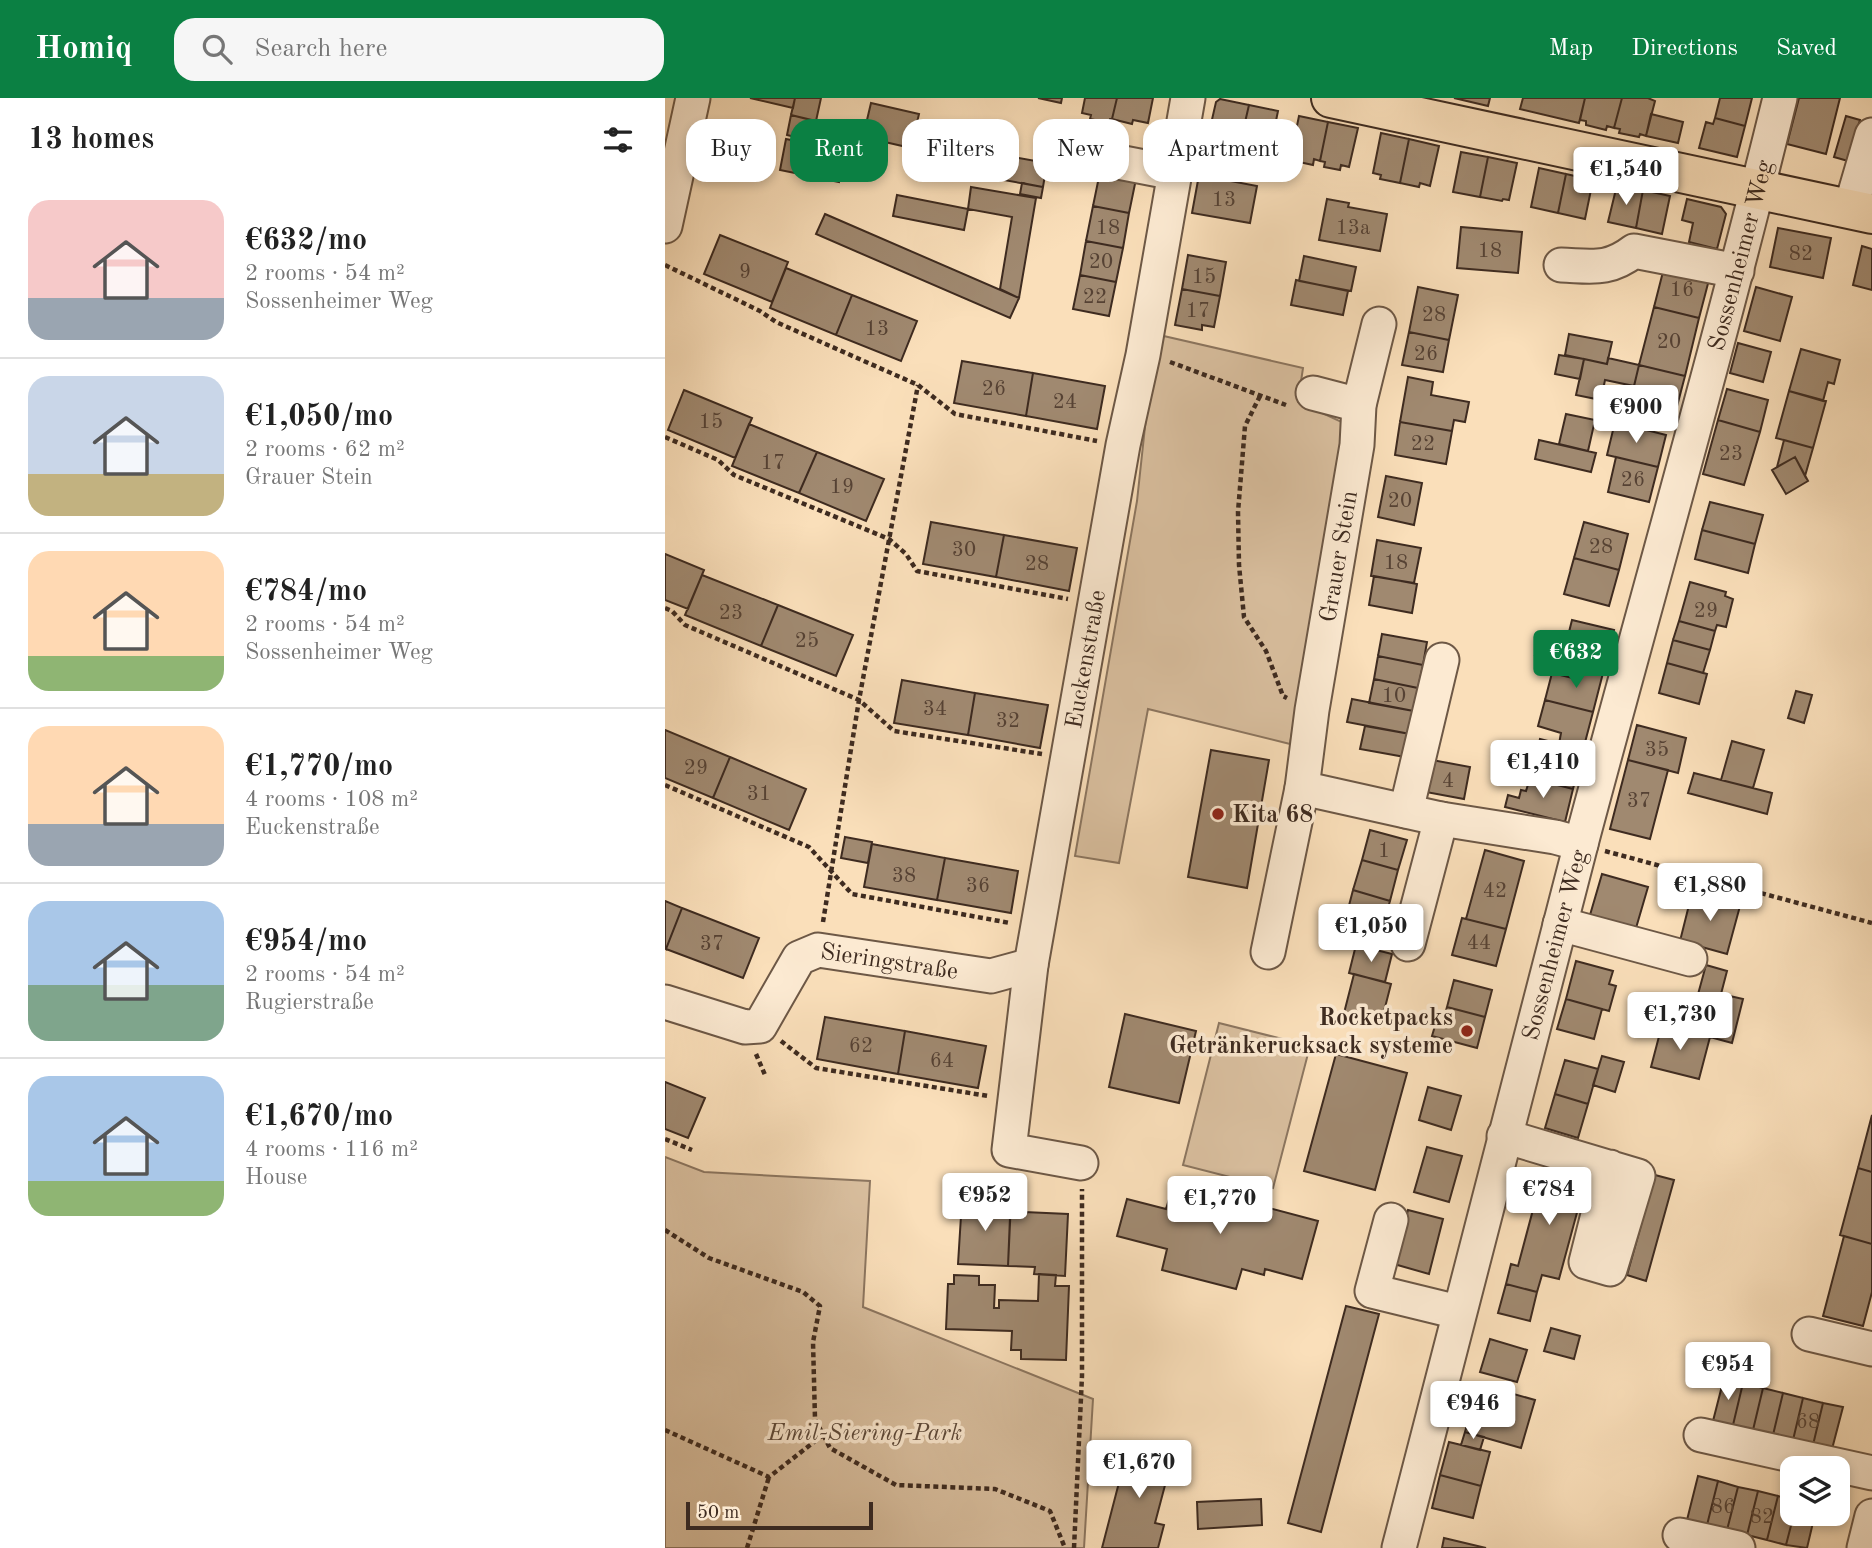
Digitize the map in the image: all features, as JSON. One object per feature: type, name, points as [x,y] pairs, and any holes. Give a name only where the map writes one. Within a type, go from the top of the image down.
[{"type":"main road","points":[[1331,98],[1861,212]]},
{"type":"street","points":[[665,226],[693,98]]},
{"type":"street","name":"Euckenstraße","points":[[1184,119],[1188,98]]},
{"type":"street","name":"Sossenheimer Weg","points":[[1399,1548],[1504,1136],[1737,271],[1780,98]]},
{"type":"street","points":[[1861,212],[1872,135]]},
{"type":"street","name":"Euckenstraße","points":[[1081,1163],[1009,1150],[1037,928],[1123,446],[1143,355],[1173,182]]},
{"type":"street","points":[[1561,265],[1602,267],[1623,260],[1634,251],[1737,271]]},
{"type":"street","name":"Grauer Stein","points":[[1268,952],[1302,788],[1312,710],[1357,445],[1359,405],[1379,324]]},
{"type":"street","points":[[1304,402],[1359,405]]},
{"type":"street","points":[[1406,811],[1442,660]]},
{"type":"street","points":[[1302,788],[1440,819],[1555,837],[1581,844]]},
{"type":"street","points":[[1408,944],[1440,819]]},
{"type":"street","points":[[1560,924],[1690,959]]},
{"type":"street","name":"Sieringstraße","points":[[760,1026],[799,958],[818,950],[991,976],[1031,965]]},
{"type":"street","points":[[665,1002],[745,1027],[760,1026]]},
{"type":"street","points":[[1504,1136],[1610,1167]]},
{"type":"street","points":[[1391,1220],[1372,1291],[1458,1312]]},
{"type":"street","points":[[1809,1334],[1872,1349]]},
{"type":"street","points":[[1701,1435],[1872,1473]]},
{"type":"street","points":[[1680,1535],[1738,1548]]},
{"type":"path","points":[[665,265],[760,311],[776,322],[918,385],[955,414],[1123,446]]},
{"type":"path","points":[[1143,355],[1260,396],[1304,402]]},
{"type":"path","points":[[818,950],[859,700],[918,385]]},
{"type":"path","points":[[1260,396],[1245,426],[1238,512],[1244,617],[1266,652],[1283,696],[1312,710]]},
{"type":"path","points":[[665,437],[718,460],[734,475],[889,539],[906,554],[917,571],[1095,604]]},
{"type":"path","points":[[665,608],[672,611],[685,625],[859,700],[894,731],[1067,758]]},
{"type":"path","points":[[665,785],[809,847],[852,894],[1037,928]]},
{"type":"path","points":[[1581,844],[1872,923]]},
{"type":"path","points":[[760,1026],[816,1068],[1015,1100]]},
{"type":"path","points":[[665,1139],[692,1150]]},
{"type":"path","points":[[1074,1548],[1083,1376],[1081,1163]]},
{"type":"path","points":[[665,1230],[709,1258],[803,1292],[821,1306],[813,1342],[815,1419],[829,1448],[896,1485],[995,1489],[1050,1511],[1065,1548]]},
{"type":"path","points":[[665,1430],[769,1477]]},
{"type":"path","points":[[747,1548],[769,1477],[823,1435]]},
{"type":"green space","points":[[1155,334],[1303,368],[1298,402],[1344,423],[1290,744],[1148,709],[1119,863],[1075,856],[1137,501]]},
{"type":"green space","points":[[1219,1023],[1310,1046],[1273,1188],[1183,1165]]},
{"type":"green space","name":"Emil-Siering-Park","points":[[665,1157],[704,1172],[870,1181],[863,1307],[1093,1399],[1084,1548],[665,1548]]},
{"type":"building","points":[[750,98],[795,98],[793,108]]},
{"type":"building","points":[[795,98],[821,98],[816,119],[791,115]]},
{"type":"building","points":[[1038,98],[1062,98],[1061,103]]},
{"type":"building","points":[[1085,98],[1117,98],[1112,119],[1090,119],[1091,115],[1082,113]]},
{"type":"building","points":[[1117,98],[1153,98],[1149,119],[1143,119],[1143,122],[1133,120],[1132,124],[1129,123],[1129,119],[1112,119]]},
{"type":"building","points":[[1454,98],[1490,98],[1488,106]]},
{"type":"building","points":[[1523,98],[1585,98],[1579,123],[1520,109]]},
{"type":"building","points":[[1585,98],[1622,98],[1614,128],[1607,126],[1606,130],[1586,125],[1586,121],[1580,120]]},
{"type":"building","points":[[1622,98],[1648,98],[1655,101],[1646,136],[1619,133],[1620,129],[1614,128]]},
{"type":"building","points":[[1720,98],[1752,98],[1745,126],[1715,118]]},
{"type":"building","points":[[1799,98],[1840,98],[1826,154],[1787,144]]},
{"type":"building","points":[[1220,99],[1249,105],[1246,119],[1212,119],[1216,102]]},
{"type":"building","points":[[871,103],[919,114],[918,119],[902,119],[902,146],[888,143],[888,119],[867,119]]},
{"type":"building","points":[[1249,105],[1278,111],[1276,119],[1246,119]]},
{"type":"building","points":[[1651,114],[1683,122],[1678,143],[1646,136]]},
{"type":"building","points":[[791,115],[807,119],[790,119]]},
{"type":"building","points":[[1299,116],[1328,122],[1320,161],[1314,159],[1313,165],[1303,163],[1303,119],[1298,119]]},
{"type":"building","points":[[1846,116],[1860,120],[1848,161],[1834,157]]},
{"type":"building","points":[[1715,118],[1745,126],[1737,157],[1699,148],[1706,122],[1713,124]]},
{"type":"building","points":[[1328,122],[1358,128],[1349,167],[1341,165],[1340,170],[1324,167],[1325,162],[1320,161]]},
{"type":"building","points":[[1381,133],[1409,139],[1400,183],[1380,179],[1381,175],[1373,173]]},
{"type":"building","points":[[786,139],[790,140],[790,172],[780,170]]},
{"type":"building","points":[[1409,139],[1439,146],[1430,186],[1400,183]]},
{"type":"building","points":[[1461,152],[1488,157],[1480,197],[1453,192]]},
{"type":"building","points":[[1488,157],[1517,163],[1509,200],[1480,197]]},
{"type":"building","points":[[1019,158],[1033,161],[1033,182],[1044,182],[1043,187],[1015,182],[1019,182]]},
{"type":"building","points":[[1539,168],[1566,174],[1558,213],[1531,207]]},
{"type":"building","points":[[1566,174],[1593,180],[1585,219],[1558,213]]},
{"type":"building","points":[[1129,178],[1136,179],[1129,213],[1093,206],[1098,182],[1129,182]]},
{"type":"building","points":[[1198,182],[1236,182],[1257,186],[1250,223],[1192,213]]},
{"type":"building","points":[[1022,183],[1043,187],[1041,198],[1020,194]]},
{"type":"building","points":[[1617,185],[1643,190],[1636,228],[1608,222]]},
{"type":"building","points":[[971,187],[1036,198],[1019,298],[1000,289],[1012,217],[968,209]]},
{"type":"building","points":[[1643,190],[1670,196],[1662,234],[1636,228]]},
{"type":"building","points":[[897,195],[968,209],[964,230],[893,216]]},
{"type":"building","points":[[1327,199],[1349,203],[1348,207],[1387,214],[1380,251],[1319,240]]},
{"type":"building","points":[[1687,199],[1721,207],[1726,214],[1717,249],[1689,242],[1693,223],[1682,220]]},
{"type":"building","points":[[1093,206],[1129,213],[1123,248],[1086,241]]},
{"type":"building","points":[[825,214],[1019,298],[1010,318],[816,234]]},
{"type":"building","points":[[1461,227],[1522,232],[1518,273],[1457,268]]},
{"type":"building","points":[[1778,228],[1831,238],[1823,278],[1770,267]]},
{"type":"building","points":[[720,235],[788,262],[772,302],[704,274]]},
{"type":"building","points":[[1086,241],[1123,248],[1116,282],[1080,275]]},
{"type":"building","points":[[1862,246],[1872,249],[1872,290],[1853,285]]},
{"type":"building","points":[[1188,255],[1226,262],[1220,296],[1182,289]]},
{"type":"building","points":[[1304,256],[1356,267],[1351,291],[1299,281]]},
{"type":"building","points":[[1666,260],[1711,272],[1699,318],[1654,307]]},
{"type":"building","points":[[786,268],[852,295],[836,335],[770,308]]},
{"type":"building","points":[[1080,275],[1116,282],[1109,316],[1073,309]]},
{"type":"building","points":[[1296,280],[1348,291],[1343,315],[1291,305]]},
{"type":"building","points":[[1418,287],[1458,295],[1449,340],[1409,332]]},
{"type":"building","points":[[1756,287],[1792,297],[1780,341],[1744,331]]},
{"type":"building","points":[[1182,289],[1220,296],[1214,327],[1202,325],[1202,330],[1175,325]]},
{"type":"building","points":[[852,295],[917,321],[901,361],[836,335]]},
{"type":"building","points":[[1654,307],[1699,318],[1685,376],[1639,365]]},
{"type":"building","points":[[1409,332],[1449,340],[1443,372],[1402,365]]},
{"type":"building","points":[[1569,334],[1612,342],[1607,364],[1565,355]]},
{"type":"building","points":[[1738,343],[1771,352],[1763,382],[1730,373]]},
{"type":"building","points":[[1801,349],[1840,360],[1834,384],[1828,382],[1823,401],[1789,391]]},
{"type":"building","points":[[1559,355],[1584,359],[1580,379],[1555,374]]},
{"type":"building","points":[[1608,358],[1639,365],[1634,386],[1605,380],[1601,400],[1576,395],[1584,359],[1607,364]]},
{"type":"building","points":[[962,361],[1033,373],[1026,416],[954,403]]},
{"type":"building","points":[[1639,365],[1685,376],[1676,410],[1631,399]]},
{"type":"building","points":[[1033,373],[1105,386],[1097,429],[1026,416]]},
{"type":"building","points":[[1408,377],[1433,382],[1431,395],[1469,402],[1465,422],[1454,420],[1452,431],[1400,422]]},
{"type":"building","points":[[1727,389],[1768,400],[1760,432],[1718,420]]},
{"type":"building","points":[[684,390],[752,418],[735,458],[668,430]]},
{"type":"building","points":[[1789,391],[1826,401],[1813,448],[1776,438]]},
{"type":"building","points":[[1566,414],[1595,420],[1588,451],[1559,444]]},
{"type":"building","points":[[1718,420],[1760,432],[1744,485],[1703,474]]},
{"type":"building","points":[[1400,422],[1452,431],[1446,464],[1395,455]]},
{"type":"building","points":[[1615,422],[1666,435],[1658,467],[1607,455]]},
{"type":"building","points":[[749,424],[817,452],[799,493],[732,466]]},
{"type":"building","points":[[1539,440],[1596,453],[1591,472],[1535,459]]},
{"type":"building","points":[[1784,440],[1813,448],[1805,476],[1795,457],[1777,467]]},
{"type":"building","points":[[817,452],[884,479],[866,521],[799,493]]},
{"type":"building","points":[[1616,457],[1658,467],[1649,502],[1608,492]]},
{"type":"building","points":[[1795,457],[1808,481],[1786,494],[1772,470]]},
{"type":"building","points":[[1386,476],[1422,483],[1414,525],[1378,517]]},
{"type":"building","points":[[1710,502],[1763,515],[1755,544],[1702,530]]},
{"type":"building","points":[[931,522],[1004,535],[996,577],[923,564]]},
{"type":"building","points":[[1584,522],[1628,534],[1619,570],[1574,558]]},
{"type":"building","points":[[1702,530],[1755,544],[1748,573],[1695,559]]},
{"type":"building","points":[[1004,535],[1077,548],[1069,591],[996,577]]},
{"type":"building","points":[[1377,540],[1421,548],[1414,583],[1371,576]]},
{"type":"building","points":[[665,554],[704,570],[688,609],[665,600]]},
{"type":"building","points":[[1574,558],[1619,570],[1609,606],[1564,594]]},
{"type":"building","points":[[702,575],[778,605],[761,646],[685,615]]},
{"type":"building","points":[[1374,576],[1417,584],[1412,613],[1369,605]]},
{"type":"building","points":[[1690,582],[1726,592],[1725,596],[1733,599],[1726,627],[1717,625],[1715,631],[1679,621]]},
{"type":"building","points":[[778,605],[853,635],[836,676],[761,646]]},
{"type":"building","points":[[1572,620],[1614,630],[1603,673],[1535,655],[1541,634],[1567,640]]},
{"type":"building","points":[[1679,621],[1715,631],[1710,650],[1673,640]]},
{"type":"building","points":[[1382,634],[1427,642],[1423,665],[1378,656]]},
{"type":"building","points":[[1673,640],[1710,650],[1703,673],[1667,663]]},
{"type":"building","points":[[1378,656],[1423,665],[1418,688],[1374,679]]},
{"type":"building","points":[[1667,663],[1707,674],[1699,704],[1659,693]]},
{"type":"building","points":[[1580,667],[1603,673],[1593,712],[1545,700],[1552,673],[1577,679]]},
{"type":"building","points":[[1374,679],[1418,688],[1414,711],[1369,703]]},
{"type":"building","points":[[902,680],[975,693],[968,735],[894,723]]},
{"type":"building","points":[[1796,691],[1812,695],[1804,723],[1788,718]]},
{"type":"building","points":[[975,693],[1048,705],[1040,748],[968,735]]},
{"type":"building","points":[[1352,699],[1414,711],[1410,734],[1347,722]]},
{"type":"building","points":[[1545,700],[1593,712],[1583,750],[1559,744],[1561,733],[1538,726]]},
{"type":"building","points":[[1637,725],[1686,738],[1678,773],[1628,760]]},
{"type":"building","points":[[1365,726],[1410,734],[1405,757],[1360,749]]},
{"type":"building","points":[[665,730],[730,757],[713,798],[665,778]]},
{"type":"building","points":[[1540,739],[1583,750],[1573,789],[1530,778]]},
{"type":"building","points":[[1732,741],[1764,750],[1753,788],[1721,780]]},
{"type":"building","points":[[1211,750],[1269,760],[1247,888],[1188,877]]},
{"type":"building","points":[[730,757],[806,789],[789,830],[713,798]]},
{"type":"building","points":[[1432,760],[1470,767],[1464,799],[1426,792]]},
{"type":"building","points":[[1628,760],[1668,770],[1650,839],[1610,829]]},
{"type":"building","points":[[1694,773],[1772,793],[1767,814],[1688,793]]},
{"type":"building","points":[[1530,778],[1573,789],[1565,822],[1505,807],[1508,795],[1519,798],[1521,790],[1526,791]]},
{"type":"building","points":[[1370,830],[1407,840],[1398,870],[1362,860]]},
{"type":"building","points":[[845,837],[872,842],[868,863],[841,858]]},
{"type":"building","points":[[872,844],[945,858],[937,900],[864,887]]},
{"type":"building","points":[[1485,850],[1524,861],[1506,929],[1466,919]]},
{"type":"building","points":[[945,858],[1018,871],[1011,913],[937,900]]},
{"type":"building","points":[[1362,860],[1398,870],[1390,901],[1353,890]]},
{"type":"building","points":[[1602,874],[1648,887],[1636,928],[1590,915]]},
{"type":"building","points":[[1353,890],[1390,901],[1381,931],[1345,921]]},
{"type":"building","points":[[1692,893],[1740,906],[1727,954],[1680,941]]},
{"type":"building","points":[[665,901],[682,908],[666,949],[665,948]]},
{"type":"building","points":[[682,908],[759,938],[743,978],[666,949]]},
{"type":"building","points":[[1462,918],[1506,929],[1496,966],[1452,955]]},
{"type":"building","points":[[1356,945],[1392,954],[1385,982],[1349,973]]},
{"type":"building","points":[[1576,961],[1613,971],[1609,984],[1616,986],[1609,1011],[1566,999]]},
{"type":"building","points":[[1706,965],[1727,971],[1721,994],[1743,999],[1732,1043],[1688,1031]]},
{"type":"building","points":[[1354,974],[1391,984],[1380,1027],[1343,1017]]},
{"type":"building","points":[[1454,980],[1492,990],[1485,1017],[1447,1007]]},
{"type":"building","points":[[1566,999],[1602,1009],[1594,1039],[1557,1029]]},
{"type":"building","points":[[1447,1007],[1485,1017],[1477,1048],[1432,1036],[1437,1019],[1443,1021]]},
{"type":"building","points":[[1125,1014],[1196,1031],[1179,1103],[1109,1087]]},
{"type":"building","points":[[825,1017],[905,1031],[898,1074],[817,1059]]},
{"type":"building","points":[[1662,1025],[1710,1037],[1699,1079],[1651,1067]]},
{"type":"building","points":[[905,1031],[986,1046],[978,1088],[898,1074]]},
{"type":"building","points":[[1336,1054],[1407,1073],[1375,1190],[1304,1171]]},
{"type":"building","points":[[1602,1056],[1624,1062],[1615,1092],[1593,1085]]},
{"type":"building","points":[[1565,1060],[1598,1069],[1588,1104],[1555,1094]]},
{"type":"building","points":[[665,1082],[705,1098],[688,1138],[665,1129]]},
{"type":"building","points":[[1428,1087],[1461,1096],[1451,1130],[1419,1120]]},
{"type":"building","points":[[1555,1094],[1588,1104],[1578,1138],[1545,1128]]},
{"type":"building","points":[[1872,1115],[1872,1172],[1858,1168]]},
{"type":"building","points":[[1427,1147],[1462,1156],[1449,1202],[1414,1192]]},
{"type":"building","points":[[1546,1161],[1588,1172],[1559,1279],[1542,1275],[1537,1292],[1506,1284],[1511,1264],[1518,1266]]},
{"type":"building","points":[[1858,1168],[1872,1172],[1872,1244],[1840,1235]]},
{"type":"building","points":[[1655,1175],[1674,1180],[1646,1281],[1627,1275]]},
{"type":"building","points":[[1174,1183],[1318,1221],[1302,1279],[1265,1269],[1264,1275],[1242,1269],[1236,1289],[1162,1270],[1167,1249],[1117,1236],[1127,1199],[1166,1209]]},
{"type":"building","points":[[962,1200],[1011,1202],[1008,1266],[958,1264]]},
{"type":"building","points":[[1408,1210],[1443,1219],[1429,1274],[1394,1264]]},
{"type":"building","points":[[1024,1212],[1068,1214],[1065,1276],[1034,1274],[1035,1267],[1008,1266],[1010,1217],[1024,1217]]},
{"type":"building","points":[[1844,1236],[1872,1244],[1872,1292],[1863,1326],[1823,1316]]},
{"type":"building","points":[[1039,1274],[1056,1275],[1055,1286],[1069,1286],[1066,1360],[1021,1359],[1021,1350],[1011,1350],[1012,1331],[946,1329],[948,1284],[954,1284],[954,1275],[979,1276],[979,1285],[995,1285],[994,1308],[999,1308],[999,1300],[1038,1301]]},
{"type":"building","points":[[1506,1284],[1537,1292],[1530,1321],[1498,1313]]},
{"type":"building","points":[[1346,1306],[1379,1314],[1321,1532],[1288,1523]]},
{"type":"building","points":[[1551,1328],[1580,1336],[1574,1359],[1544,1351]]},
{"type":"building","points":[[1490,1339],[1527,1350],[1517,1382],[1480,1372]]},
{"type":"building","points":[[1724,1378],[1743,1383],[1733,1425],[1713,1421]]},
{"type":"building","points":[[1743,1383],[1763,1388],[1753,1430],[1733,1425]]},
{"type":"building","points":[[1478,1384],[1535,1400],[1521,1448],[1465,1432]]},
{"type":"building","points":[[1763,1388],[1783,1393],[1773,1435],[1753,1430]]},
{"type":"building","points":[[1783,1393],[1803,1398],[1793,1440],[1773,1435]]},
{"type":"building","points":[[1803,1398],[1823,1403],[1813,1445],[1793,1440]]},
{"type":"building","points":[[1823,1403],[1843,1407],[1832,1449],[1813,1445]]},
{"type":"building","points":[[1465,1432],[1484,1437],[1480,1450],[1461,1445]]},
{"type":"building","points":[[1449,1442],[1490,1452],[1481,1486],[1440,1475]]},
{"type":"building","points":[[1129,1444],[1173,1455],[1155,1523],[1164,1525],[1158,1548],[1102,1548]]},
{"type":"building","points":[[1440,1475],[1481,1486],[1473,1518],[1432,1508]]},
{"type":"building","points":[[1698,1476],[1718,1481],[1707,1525],[1687,1520]]},
{"type":"building","points":[[1718,1481],[1738,1487],[1727,1530],[1707,1525]]},
{"type":"building","points":[[1738,1487],[1758,1491],[1747,1535],[1727,1530]]},
{"type":"building","points":[[1758,1491],[1778,1496],[1767,1540],[1747,1535]]},
{"type":"building","points":[[1778,1496],[1780,1526],[1791,1526],[1786,1545],[1767,1540]]},
{"type":"building","points":[[1261,1499],[1262,1525],[1198,1529],[1197,1502]]},
{"type":"building","points":[[1791,1526],[1812,1526],[1807,1548],[1786,1545]]},
{"type":"building","points":[[1444,1538],[1486,1548],[1442,1548]]},
{"type":"place","name":"Kita 68","points":[[1218,814]]},
{"type":"place","name":"Rocketpacks Getränkerucksack systeme","points":[[1467,1031]]}]
